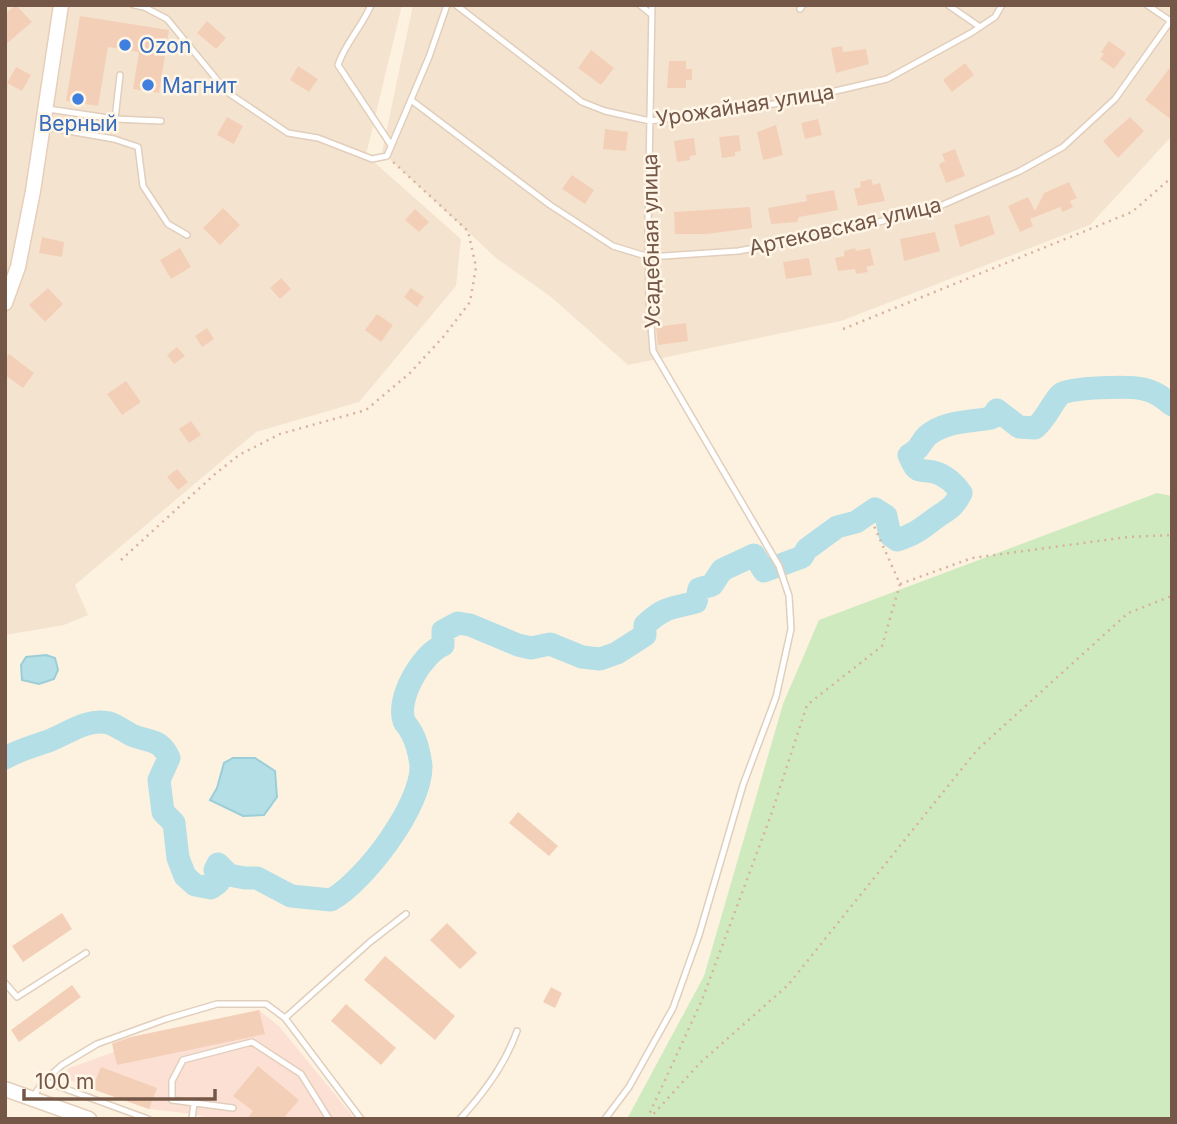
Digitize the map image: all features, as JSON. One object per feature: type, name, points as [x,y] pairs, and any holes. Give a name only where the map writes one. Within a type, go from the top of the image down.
[{"type":"main road","points":[[5,303],[18,267],[33,191],[61,5]]},
{"type":"main road","points":[[5,1089],[89,1119]]},
{"type":"lane","points":[[134,5],[145,7],[167,19],[227,92],[288,134],[317,138],[372,159],[387,156],[447,5]]},
{"type":"lane","points":[[372,5],[364,23],[343,51],[338,65],[391,145]]},
{"type":"lane","name":"Урожайная улица","points":[[456,5],[582,102],[605,111],[650,121],[788,102],[887,79],[980,27],[995,17],[1002,5]]},
{"type":"lane","points":[[640,5],[651,14]]},
{"type":"lane","name":"Усадебная улица","points":[[605,1119],[629,1087],[673,1008],[699,935],[743,786],[776,697],[791,629],[789,596],[779,566],[653,351],[649,257],[652,5]]},
{"type":"lane","points":[[948,5],[980,27]]},
{"type":"lane","points":[[1147,5],[1171,21]]},
{"type":"lane","name":"Артековская улица","points":[[411,100],[559,211],[613,246],[649,257],[738,251],[833,234],[940,206],[1020,171],[1063,147],[1115,99],[1171,21]]},
{"type":"lane","points":[[115,120],[120,75]]},
{"type":"lane","points":[[45,109],[115,120],[161,121]]},
{"type":"lane","points":[[43,126],[114,139],[138,147],[143,186],[168,224],[187,235]]},
{"type":"lane","points":[[285,1018],[370,942],[407,914]]},
{"type":"lane","points":[[5,983],[17,997],[86,953]]},
{"type":"lane","points":[[32,1098],[44,1081],[62,1065],[97,1044],[217,1004],[266,1004],[285,1018],[362,1119]]},
{"type":"lane","points":[[460,1119],[485,1091],[517,1031]]},
{"type":"lane","points":[[233,1108],[172,1100],[172,1082],[183,1060],[252,1042],[301,1074],[329,1119]]},
{"type":"lane","points":[[44,1081],[148,1119]]},
{"type":"lane","points":[[192,1119],[194,1103]]},
{"type":"path","points":[[121,560],[215,474],[239,456],[280,435],[366,410],[410,373],[470,302],[476,267],[468,231],[387,156]]},
{"type":"path","points":[[843,329],[1132,212],[1172,177]]},
{"type":"path","points":[[648,1119],[702,1000],[771,815],[807,705],[882,646],[900,584],[874,526]]},
{"type":"path","points":[[900,584],[972,558],[1128,537],[1172,535]]},
{"type":"path","points":[[648,1119],[699,1063],[788,985],[977,750],[1128,613],[1172,596]]},
{"type":"shaded area","points":[[5,5],[402,5],[366,155],[461,239],[456,286],[359,402],[256,432],[75,585],[88,615],[64,625],[5,635]]},
{"type":"shaded area","points":[[413,5],[1172,5],[1172,136],[1090,225],[841,321],[628,365],[551,297],[496,258],[382,152]]},
{"type":"shaded area","points":[[259,1010],[279,1026],[355,1119],[213,1119],[149,1109],[60,1077],[69,1068],[114,1052],[112,1041]]},
{"type":"green space","points":[[1157,493],[1172,496],[1172,1119],[627,1119],[704,976],[783,704],[819,620]]},
{"type":"water","points":[[46,655],[55,658],[58,670],[54,679],[39,684],[22,680],[21,665],[26,657]]},
{"type":"water","points":[[233,758],[255,758],[275,771],[277,797],[264,815],[243,816],[210,800],[217,788],[224,763]]},
{"type":"building","points":[[16,5],[32,22],[5,45],[5,14]]},
{"type":"building","points":[[80,16],[169,30],[159,93],[133,89],[139,52],[108,47],[98,106],[66,101]]},
{"type":"building","points":[[207,21],[226,38],[216,49],[197,33]]},
{"type":"building","points":[[1109,41],[1126,53],[1114,69],[1100,59],[1104,54],[1101,52]]},
{"type":"building","points":[[842,46],[843,52],[866,49],[869,64],[836,73],[831,48]]},
{"type":"building","points":[[591,50],[614,68],[601,85],[578,68]]},
{"type":"building","points":[[669,61],[686,61],[686,69],[692,69],[692,80],[686,80],[686,88],[667,88]]},
{"type":"building","points":[[965,63],[974,75],[952,92],[943,80]]},
{"type":"building","points":[[1172,65],[1172,120],[1145,100]]},
{"type":"building","points":[[298,66],[318,79],[309,92],[290,80]]},
{"type":"building","points":[[16,67],[31,75],[22,91],[7,83]]},
{"type":"building","points":[[227,117],[243,126],[234,144],[217,135]]},
{"type":"building","points":[[1130,117],[1144,131],[1118,158],[1103,141]]},
{"type":"building","points":[[818,119],[822,135],[805,139],[801,123]]},
{"type":"building","points":[[776,125],[783,155],[763,160],[757,132]]},
{"type":"building","points":[[605,129],[628,132],[626,151],[603,149]]},
{"type":"building","points":[[739,135],[741,151],[735,152],[735,156],[722,158],[719,137]]},
{"type":"building","points":[[694,138],[696,155],[690,156],[690,160],[677,162],[674,141]]},
{"type":"building","points":[[955,149],[965,176],[946,183],[939,164],[945,161],[942,154]]},
{"type":"building","points":[[572,175],[594,190],[585,204],[562,189]]},
{"type":"building","points":[[871,179],[873,185],[880,183],[885,201],[858,206],[854,189],[861,187],[860,182]]},
{"type":"building","points":[[1069,182],[1077,198],[1070,201],[1073,207],[1063,212],[1060,207],[1030,219],[1033,226],[1020,232],[1008,206],[1028,197],[1035,211],[1044,193]]},
{"type":"building","points":[[834,190],[838,210],[799,217],[797,222],[771,224],[768,208],[807,201],[806,195]]},
{"type":"building","points":[[750,207],[752,228],[707,234],[675,234],[674,212]]},
{"type":"building","points":[[223,208],[240,225],[220,245],[203,228]]},
{"type":"building","points":[[415,209],[429,222],[419,232],[405,220]]},
{"type":"building","points":[[989,215],[995,234],[960,247],[954,225]]},
{"type":"building","points":[[935,232],[940,251],[904,261],[900,239]]},
{"type":"building","points":[[42,237],[64,242],[62,257],[39,253]]},
{"type":"building","points":[[180,248],[191,267],[171,279],[160,260]]},
{"type":"building","points":[[855,248],[856,251],[870,248],[874,265],[866,267],[868,272],[856,274],[855,269],[838,271],[835,258],[844,256],[844,251]]},
{"type":"building","points":[[809,258],[812,275],[786,279],[783,262]]},
{"type":"building","points":[[281,278],[291,289],[280,299],[270,288]]},
{"type":"building","points":[[48,288],[63,304],[45,322],[29,305]]},
{"type":"building","points":[[411,288],[424,297],[417,307],[404,297]]},
{"type":"building","points":[[377,314],[393,325],[381,342],[365,330]]},
{"type":"building","points":[[686,323],[688,341],[658,345],[656,327]]},
{"type":"building","points":[[207,328],[214,339],[202,347],[195,336]]},
{"type":"building","points":[[177,347],[185,356],[174,364],[167,355]]},
{"type":"building","points":[[9,354],[34,373],[23,388],[5,375],[5,359]]},
{"type":"building","points":[[126,381],[141,402],[122,415],[107,394]]},
{"type":"building","points":[[191,421],[201,435],[189,443],[179,429]]},
{"type":"building","points":[[177,469],[188,482],[178,490],[167,477]]},
{"type":"building","points":[[518,812],[558,846],[549,856],[509,823]]},
{"type":"building","points":[[62,913],[72,929],[23,962],[12,946]]},
{"type":"building","points":[[447,923],[477,953],[460,969],[430,940]]},
{"type":"building","points":[[385,956],[455,1016],[435,1040],[364,980]]},
{"type":"building","points":[[72,985],[81,997],[19,1042],[11,1030]]},
{"type":"building","points":[[551,987],[562,993],[555,1008],[543,1002]]},
{"type":"building","points":[[346,1004],[396,1048],[381,1065],[331,1021]]},
{"type":"building","points":[[259,1010],[265,1034],[117,1065],[112,1044],[131,1037]]},
{"type":"building","points":[[258,1066],[299,1100],[283,1119],[247,1119],[253,1111],[233,1096]]},
{"type":"building","points":[[101,1067],[157,1088],[149,1109],[92,1089]]},
{"type":"waterway","points":[[5,758],[94,722],[109,723],[134,736],[154,742],[162,747],[169,758],[159,780],[163,812],[174,823],[178,858],[185,876],[195,885],[211,888],[218,883],[215,870],[218,864],[229,875],[257,878],[291,896],[331,900],[360,877],[375,860],[402,821],[412,801],[421,766],[416,742],[404,721],[404,701],[419,667],[443,645],[443,631],[458,623],[470,625],[518,645],[531,648],[550,644],[582,657],[600,659],[617,653],[645,635],[645,625],[658,614],[696,602],[699,589],[712,585],[722,570],[754,555],[764,571],[802,557],[807,549],[837,527],[856,522],[875,509],[886,516],[890,535],[897,540],[923,528],[951,507],[961,493],[942,475],[916,468],[909,455],[927,436],[941,427],[991,418],[997,410],[1019,427],[1035,428],[1061,394],[1088,389],[1143,389],[1155,393],[1172,405]]},
{"type":"place","name":"Ozon","points":[[125,45]]},
{"type":"place","name":"Магнит","points":[[148,85]]},
{"type":"place","name":"Верный","points":[[78,99]]}]
